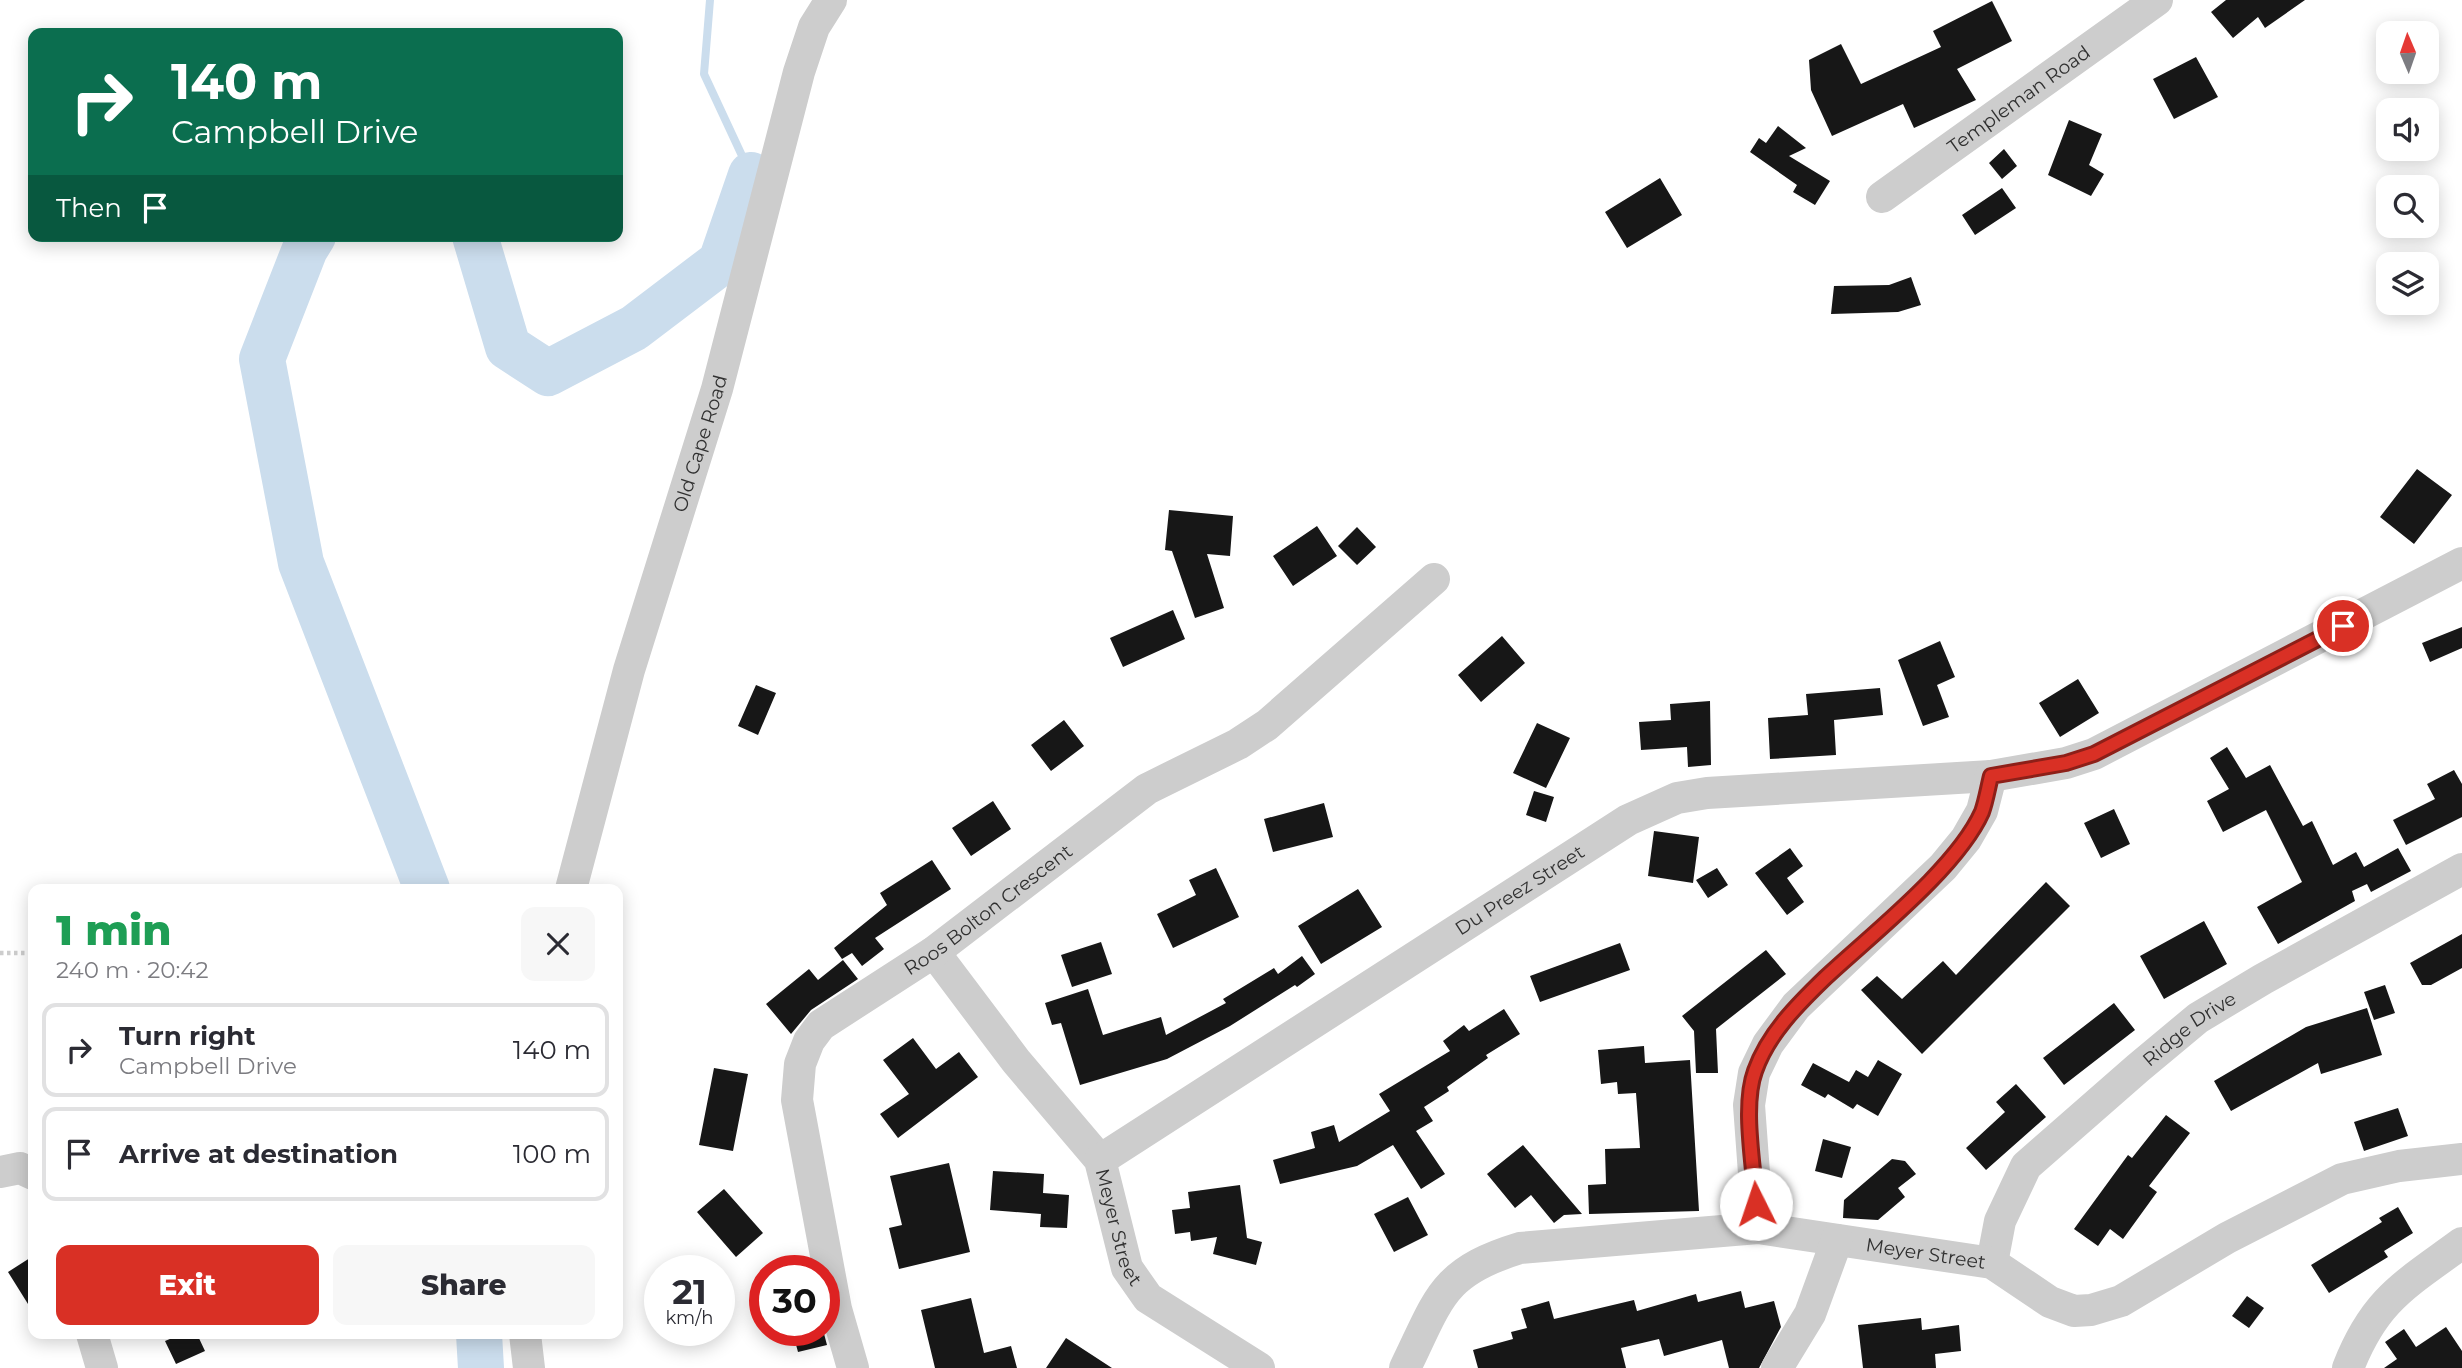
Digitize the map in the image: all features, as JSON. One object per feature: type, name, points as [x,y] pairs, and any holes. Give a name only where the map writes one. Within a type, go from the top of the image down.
[{"type":"street","name":"Old Cape Road","points":[[572,884],[629,670],[717,390],[799,72],[814,27],[831,0]]},
{"type":"street","name":"Templeman Road","points":[[1882,197],[2157,0]]},
{"type":"street","name":"Du Preez Street","points":[[1100,1160],[1628,820],[1676,798],[1991,776],[2066,763],[2094,754],[2462,563]]},
{"type":"street","name":"Roos Bolton Crescent","points":[[853,1368],[836,1309],[797,1100],[800,1064],[809,1041],[821,1025],[934,952],[1147,789],[1238,744],[1267,725],[1434,579]]},
{"type":"street","points":[[1758,1228],[1749,1105],[1754,1073],[1768,1044],[1796,1006],[1943,867],[1966,839],[1982,811],[1991,776]]},
{"type":"street","name":"Ridge Drive","points":[[1992,1263],[2000,1221],[2026,1166],[2138,1068],[2208,1012],[2462,869]]},
{"type":"street","name":"Meyer Street","points":[[934,952],[1016,1061],[1100,1160],[1127,1268],[1137,1285],[1148,1298],[1259,1368]]},
{"type":"street","name":"Meyer Street","points":[[1405,1368],[1443,1291],[1466,1269],[1486,1258],[1520,1248],[1758,1228],[1992,1263],[2050,1302],[2074,1311],[2091,1310],[2121,1301],[2227,1238],[2342,1179],[2399,1166],[2462,1159]]},
{"type":"street","points":[[0,1172],[20,1168],[28,1172]]},
{"type":"street","points":[[1777,1368],[1810,1314],[1838,1240]]},
{"type":"street","points":[[2348,1368],[2360,1337],[2375,1314],[2398,1290],[2462,1243]]},
{"type":"street","points":[[93,1339],[102,1368]]},
{"type":"street","points":[[526,1339],[529,1368]]},
{"type":"path","points":[[0,953],[28,953]]},
{"type":"building","points":[[2226,0],[2305,0],[2265,28],[2258,17],[2233,38],[2211,12]]},
{"type":"building","points":[[1992,1],[2012,41],[1957,69],[1976,100],[1914,128],[1903,104],[1832,136],[1811,90],[1809,60],[1841,44],[1861,84],[1941,47],[1933,31]]},
{"type":"building","points":[[2196,57],[2218,97],[2174,119],[2153,79]]},
{"type":"building","points":[[2069,120],[2102,134],[2089,165],[2104,174],[2091,196],[2048,175]]},
{"type":"building","points":[[1778,126],[1806,148],[1789,156],[1830,181],[1815,205],[1793,192],[1797,185],[1750,152],[1759,138],[1766,143]]},
{"type":"building","points":[[2004,149],[2017,166],[2002,179],[1989,163]]},
{"type":"building","points":[[1660,178],[1682,215],[1627,248],[1605,212]]},
{"type":"building","points":[[2002,188],[2016,208],[1975,235],[1962,215]]},
{"type":"building","points":[[1911,277],[1921,305],[1898,312],[1831,314],[1834,286],[1889,285]]},
{"type":"building","points":[[2417,469],[2452,495],[2414,544],[2380,517]]},
{"type":"building","points":[[1169,510],[1233,516],[1230,556],[1207,554],[1224,608],[1195,618],[1172,551],[1165,550]]},
{"type":"building","points":[[1317,526],[1337,556],[1293,586],[1273,556]]},
{"type":"building","points":[[1357,527],[1376,547],[1357,565],[1338,546]]},
{"type":"building","points":[[1173,610],[1185,639],[1123,667],[1110,638]]},
{"type":"building","points":[[2462,627],[2462,648],[2430,662],[2422,643]]},
{"type":"building","points":[[1502,636],[1525,663],[1481,702],[1458,675]]},
{"type":"building","points":[[1940,641],[1955,677],[1937,685],[1949,717],[1923,726],[1898,660]]},
{"type":"building","points":[[2078,679],[2099,713],[2060,737],[2039,703]]},
{"type":"building","points":[[756,685],[776,693],[758,735],[738,726]]},
{"type":"building","points":[[1880,688],[1883,715],[1834,720],[1836,755],[1770,759],[1768,718],[1808,715],[1806,694]]},
{"type":"building","points":[[1710,701],[1711,765],[1688,767],[1687,747],[1641,750],[1639,722],[1671,720],[1670,704]]},
{"type":"building","points":[[1064,720],[1084,746],[1051,771],[1031,745]]},
{"type":"building","points":[[1537,723],[1570,738],[1546,788],[1513,773]]},
{"type":"building","points":[[2227,747],[2246,778],[2270,765],[2303,826],[2312,821],[2333,865],[2356,852],[2364,867],[2398,848],[2411,871],[2371,892],[2367,884],[2352,891],[2355,901],[2278,944],[2257,907],[2302,882],[2266,810],[2223,832],[2207,801],[2229,789],[2210,758]]},
{"type":"building","points":[[2454,770],[2462,784],[2462,817],[2406,845],[2393,820],[2435,799],[2427,784]]},
{"type":"building","points":[[1534,791],[1554,797],[1546,822],[1526,815]]},
{"type":"building","points":[[993,801],[1011,829],[971,856],[952,828]]},
{"type":"building","points":[[1324,803],[1333,837],[1273,852],[1264,819]]},
{"type":"building","points":[[2114,809],[2130,844],[2101,858],[2084,823]]},
{"type":"building","points":[[1654,831],[1699,837],[1693,883],[1648,876]]},
{"type":"building","points":[[1790,848],[1803,866],[1787,878],[1804,902],[1787,915],[1755,873]]},
{"type":"building","points":[[932,860],[951,889],[875,938],[884,949],[862,966],[852,953],[842,959],[834,948],[887,905],[880,893]]},
{"type":"building","points":[[1216,868],[1239,917],[1173,948],[1157,914],[1196,895],[1189,880]]},
{"type":"building","points":[[1717,868],[1728,885],[1708,898],[1696,880]]},
{"type":"building","points":[[2046,882],[2070,906],[1922,1054],[1861,990],[1877,976],[1902,999],[1943,961],[1956,975]]},
{"type":"building","points":[[1358,889],[1382,927],[1321,964],[1298,926]]},
{"type":"building","points":[[2204,921],[2227,964],[2164,999],[2140,956]]},
{"type":"building","points":[[2462,934],[2462,968],[2431,985],[2422,985],[2410,963]]},
{"type":"building","points":[[1101,942],[1112,974],[1072,987],[1061,955]]},
{"type":"building","points":[[1620,943],[1630,970],[1540,1002],[1530,976]]},
{"type":"building","points":[[1766,950],[1786,974],[1716,1029],[1718,1073],[1696,1073],[1694,1031],[1682,1016]]},
{"type":"building","points":[[1302,956],[1315,974],[1230,1026],[1167,1059],[1080,1085],[1061,1023],[1052,1025],[1045,1003],[1088,989],[1103,1035],[1161,1017],[1166,1035],[1226,1003],[1223,999],[1274,968],[1278,974]]},
{"type":"building","points":[[843,960],[858,979],[811,1010],[791,1034],[766,1004],[809,969],[818,980]]},
{"type":"building","points":[[2385,985],[2395,1013],[2374,1020],[2364,992]]},
{"type":"building","points":[[2114,1003],[2135,1030],[2064,1085],[2043,1058]]},
{"type":"building","points":[[2367,1008],[2382,1055],[2321,1074],[2318,1063],[2231,1111],[2214,1081],[2306,1027]]},
{"type":"building","points":[[1504,1009],[1520,1034],[1486,1055],[1488,1058],[1447,1087],[1449,1091],[1424,1107],[1433,1121],[1416,1131],[1445,1174],[1421,1189],[1393,1145],[1357,1166],[1280,1184],[1273,1160],[1315,1148],[1311,1132],[1334,1125],[1339,1142],[1390,1111],[1379,1094],[1450,1051],[1443,1041],[1464,1025],[1469,1031]]},
{"type":"building","points":[[913,1038],[936,1069],[959,1052],[978,1077],[898,1138],[880,1114],[909,1094],[883,1060]]},
{"type":"building","points":[[1644,1046],[1645,1063],[1690,1060],[1699,1211],[1589,1214],[1588,1185],[1606,1184],[1605,1149],[1640,1148],[1636,1093],[1618,1094],[1617,1082],[1601,1084],[1598,1050]]},
{"type":"building","points":[[1878,1060],[1902,1074],[1878,1116],[1857,1104],[1853,1109],[1828,1094],[1825,1098],[1801,1085],[1813,1063],[1849,1082],[1856,1070],[1868,1077]]},
{"type":"building","points":[[714,1068],[748,1074],[733,1151],[699,1145]]},
{"type":"building","points":[[2016,1084],[2046,1117],[1986,1170],[1966,1148],[2005,1112],[1996,1102]]},
{"type":"building","points":[[2398,1108],[2408,1136],[2364,1151],[2354,1122]]},
{"type":"building","points":[[2166,1115],[2190,1133],[2149,1186],[2157,1192],[2123,1239],[2110,1229],[2098,1246],[2074,1229],[2128,1155],[2132,1158]]},
{"type":"building","points":[[1823,1139],[1851,1147],[1842,1178],[1815,1171]]},
{"type":"building","points":[[1523,1145],[1582,1214],[1564,1215],[1554,1223],[1531,1195],[1515,1208],[1487,1174]]},
{"type":"building","points":[[1892,1159],[1905,1161],[1916,1174],[1898,1188],[1905,1197],[1878,1220],[1843,1218],[1844,1200]]},
{"type":"building","points":[[949,1163],[970,1252],[899,1269],[889,1228],[902,1225],[890,1176]]},
{"type":"building","points":[[993,1171],[1044,1174],[1043,1193],[1069,1195],[1067,1228],[1040,1227],[1041,1214],[990,1210]]},
{"type":"building","points":[[1240,1185],[1247,1238],[1262,1242],[1256,1265],[1213,1254],[1217,1237],[1191,1241],[1190,1232],[1175,1234],[1172,1210],[1190,1208],[1188,1192]]},
{"type":"building","points":[[724,1189],[763,1233],[736,1257],[697,1212]]},
{"type":"building","points":[[1408,1197],[1428,1235],[1394,1252],[1374,1214]]},
{"type":"building","points":[[2398,1207],[2413,1233],[2384,1251],[2388,1257],[2329,1293],[2311,1265],[2382,1222],[2379,1218]]},
{"type":"building","points":[[28,1259],[28,1304],[8,1272]]},
{"type":"building","points":[[1741,1291],[1745,1308],[1774,1301],[1781,1327],[1759,1368],[1729,1368],[1722,1340],[1664,1356],[1659,1339],[1621,1348],[1626,1368],[1478,1368],[1473,1350],[1513,1339],[1511,1332],[1527,1328],[1521,1309],[1549,1301],[1554,1319],[1634,1300],[1637,1311],[1696,1294],[1698,1302]]},
{"type":"building","points":[[2247,1296],[2264,1308],[2249,1328],[2232,1316]]},
{"type":"building","points":[[971,1298],[984,1353],[1011,1346],[1017,1368],[935,1368],[921,1310]]},
{"type":"building","points":[[1921,1318],[1922,1330],[1959,1325],[1961,1351],[1935,1354],[1936,1368],[1863,1368],[1858,1325]]},
{"type":"building","points":[[2446,1327],[2462,1351],[2462,1368],[2384,1368],[2397,1359],[2385,1342],[2404,1329],[2416,1347]]},
{"type":"building","points":[[1066,1338],[1112,1368],[1046,1368]]},
{"type":"building","points":[[199,1339],[205,1351],[176,1364],[165,1341]]},
{"type":"building","points":[[796,1346],[823,1346],[798,1352]]},
{"type":"waterway","points":[[710,0],[704,74],[751,175]]},
{"type":"waterway","points":[[477,242],[508,347],[548,373],[634,328],[721,262],[751,175]]},
{"type":"waterway","points":[[309,242],[262,359],[301,563],[425,884]]},
{"type":"waterway","points":[[479,1339],[481,1368]]},
{"type":"route","points":[[1756,1204],[1749,1105],[1754,1073],[1768,1044],[1796,1006],[1943,867],[1966,839],[1982,811],[1991,776],[2066,763],[2094,754],[2343,626]]}]
